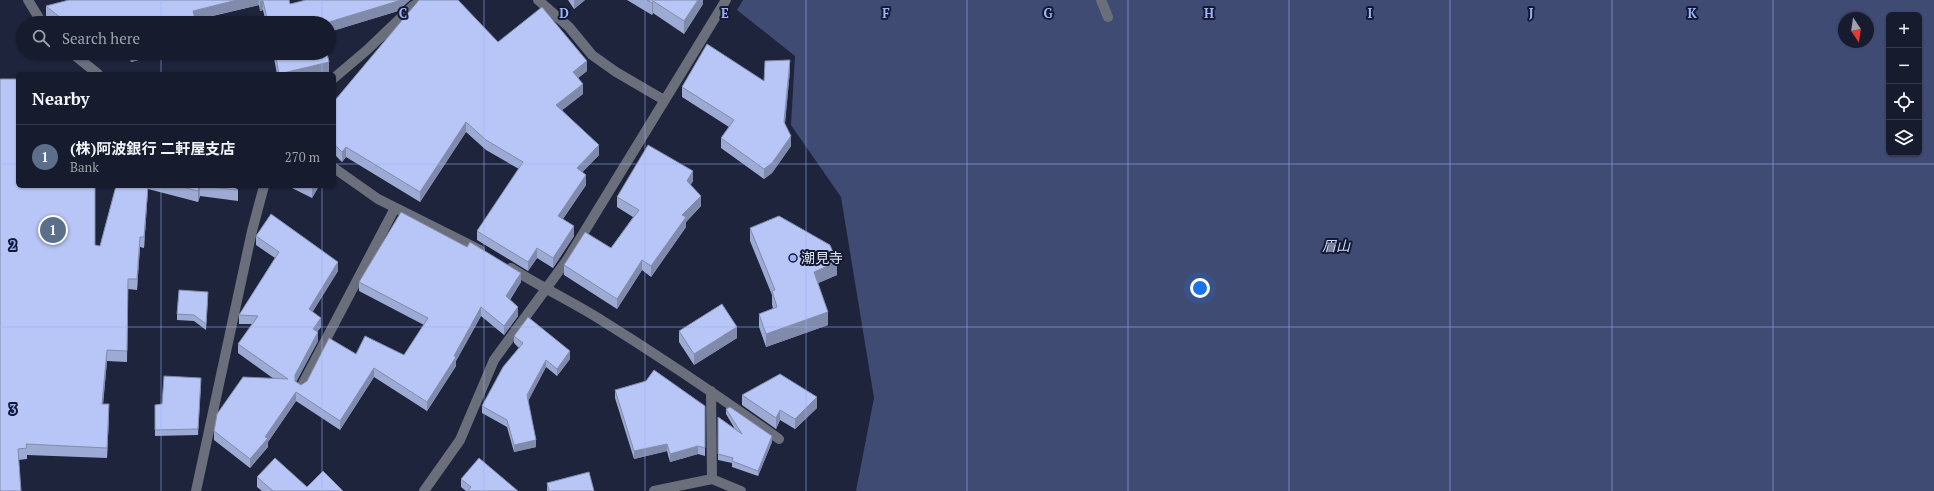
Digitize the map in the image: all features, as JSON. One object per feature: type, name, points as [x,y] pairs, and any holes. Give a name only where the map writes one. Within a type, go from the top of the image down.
[{"type":"street","points":[[28,0],[38,16]]},
{"type":"street","points":[[336,76],[367,50],[413,6],[424,0]]},
{"type":"street","points":[[538,0],[569,27],[592,55],[616,72],[664,100]]},
{"type":"street","points":[[424,491],[460,440],[494,360],[567,260],[726,0]]},
{"type":"street","points":[[1101,0],[1108,17]]},
{"type":"street","points":[[81,60],[96,72]]},
{"type":"street","points":[[336,169],[378,199],[491,256]]},
{"type":"street","points":[[196,491],[248,247],[263,188]]},
{"type":"street","points":[[301,387],[395,208]]},
{"type":"street","points":[[505,265],[546,290],[596,317],[711,391],[779,439]]},
{"type":"street","points":[[711,391],[712,479]]},
{"type":"street","points":[[654,491],[712,479],[741,491]]},
{"type":"green space","name":"眉山","points":[[743,0],[1934,0],[1934,491],[856,491],[874,398],[841,197],[791,125],[795,56],[737,10]]},
{"type":"building","points":[[69,0],[237,0],[193,11],[194,16],[58,16],[46,6]]},
{"type":"building","points":[[289,0],[290,4],[306,0],[400,0],[336,20],[336,16],[266,16],[263,1],[260,1]]},
{"type":"building","points":[[419,0],[458,0],[498,42],[542,7],[587,61],[573,72],[583,84],[556,105],[599,145],[577,168],[586,175],[558,216],[574,226],[553,258],[537,248],[528,262],[477,231],[523,162],[486,140],[466,122],[420,192],[346,147],[342,152],[336,146],[336,99]]},
{"type":"building","points":[[647,0],[698,0],[684,21],[653,1],[652,3]]},
{"type":"building","points":[[707,44],[764,81],[765,61],[790,60],[784,122],[791,136],[772,163],[764,169],[721,138],[734,120],[682,87]]},
{"type":"building","points":[[276,60],[329,60],[329,62],[287,72],[279,72]]},
{"type":"building","points":[[0,79],[16,79],[16,188],[95,188],[95,245],[100,246],[115,188],[148,188],[144,237],[140,237],[137,279],[128,279],[127,351],[107,350],[102,404],[109,404],[107,448],[26,444],[27,448],[18,449],[21,491],[0,491]]},
{"type":"building","points":[[648,145],[693,171],[687,181],[701,196],[682,215],[686,217],[651,266],[642,260],[617,299],[564,265],[585,232],[611,248],[639,210],[617,197]]},
{"type":"building","points":[[186,188],[199,188],[198,191]]},
{"type":"building","points":[[220,188],[235,188],[238,190]]},
{"type":"building","points":[[401,212],[467,247],[470,242],[521,273],[506,296],[518,307],[504,326],[481,307],[454,356],[456,357],[427,402],[374,368],[340,421],[296,392],[265,437],[268,438],[250,459],[214,431],[217,414],[243,377],[288,379],[238,344],[258,316],[239,315],[279,252],[256,236],[271,214],[338,262],[309,309],[321,318],[313,329],[318,332],[295,375],[295,381],[301,385],[307,381],[329,338],[356,354],[365,336],[404,355],[428,318],[359,282]]},
{"type":"building","name":"潮見寺","points":[[779,216],[830,245],[837,262],[814,272],[828,312],[766,334],[759,314],[777,307],[772,291],[775,290],[750,228]]},
{"type":"building","points":[[179,290],[208,292],[206,324],[194,315],[177,314]]},
{"type":"building","points":[[722,304],[737,327],[694,354],[679,331]]},
{"type":"building","points":[[528,317],[570,351],[557,369],[546,360],[527,395],[536,440],[514,445],[507,420],[482,406],[503,367],[523,343],[514,336]]},
{"type":"building","points":[[654,370],[705,406],[705,448],[698,446],[670,454],[667,444],[634,451],[615,390],[646,381]]},
{"type":"building","points":[[780,374],[817,397],[795,419],[780,410],[776,418],[742,395]]},
{"type":"building","points":[[164,376],[201,378],[198,429],[155,430],[155,405],[162,404]]},
{"type":"building","points":[[730,407],[772,436],[758,471],[732,461],[733,458],[718,454],[718,417],[742,434],[726,409]]},
{"type":"building","points":[[275,458],[307,487],[323,471],[343,491],[273,491],[257,477]]},
{"type":"building","points":[[479,458],[518,491],[468,491],[471,487],[461,479]]},
{"type":"building","points":[[589,472],[594,491],[549,491],[547,483]]},
{"type":"place","name":"(株)阿波銀行 二軒屋支店","points":[[53,230]]},
{"type":"place","name":"潮見寺","points":[[793,258]]}]
